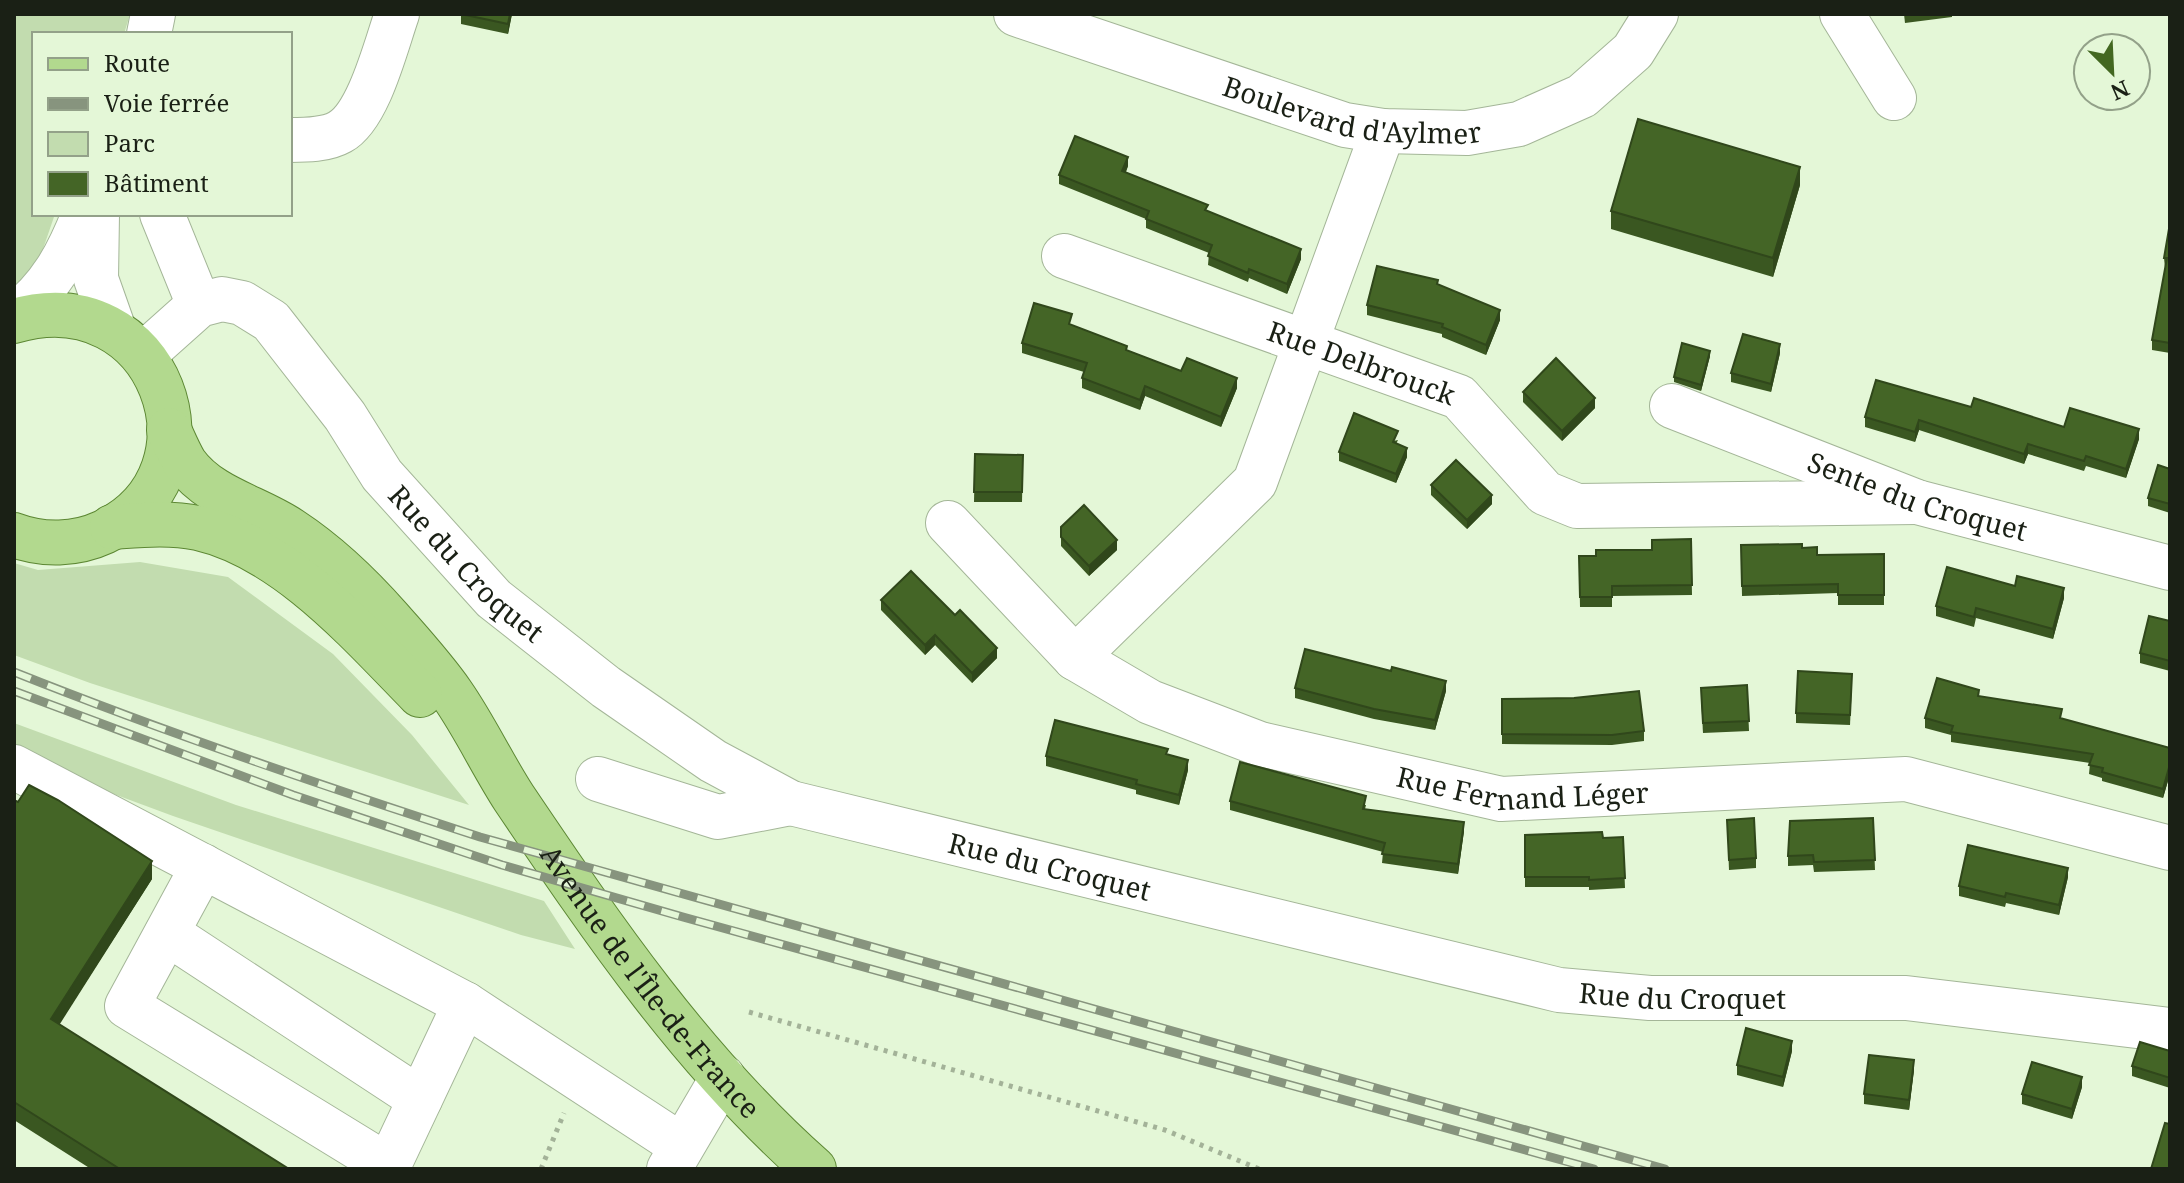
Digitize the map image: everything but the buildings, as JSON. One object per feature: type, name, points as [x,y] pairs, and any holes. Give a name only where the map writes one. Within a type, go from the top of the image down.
[{"type":"main road","points":[[14,319],[69,314],[88,318],[128,342],[163,390],[169,430],[164,464],[152,489],[134,511],[112,527],[86,538],[54,543],[14,535]]},
{"type":"main road","name":"Avenue de l'Île-de-France","points":[[169,430],[184,462],[206,485],[289,528],[334,561],[356,582],[452,694],[502,780],[638,977],[679,1029],[757,1115],[814,1169]]},
{"type":"main road","name":"Avenue de l'Île-de-France","points":[[112,527],[157,524],[196,528],[228,538],[270,560],[316,593],[502,780]]},
{"type":"street","points":[[292,140],[313,140],[340,132],[357,116],[397,14]]},
{"type":"street","name":"Boulevard d'Aylmer","points":[[1016,14],[1345,125],[1383,131],[1467,133],[1519,124],[1582,96],[1633,51],[1656,14]]},
{"type":"street","points":[[1842,14],[1894,98]]},
{"type":"street","points":[[1075,658],[1255,482],[1383,131]]},
{"type":"street","points":[[14,319],[42,292],[58,270],[83,216]]},
{"type":"street","points":[[97,216],[96,279],[105,311],[128,342],[199,305],[163,216]]},
{"type":"street","name":"Rue Delbrouck","points":[[1064,256],[1459,397],[1545,493],[1577,506],[1917,502]]},
{"type":"street","name":"Rue du Croquet","points":[[199,305],[222,299],[242,303],[271,321],[345,416],[382,475],[494,599],[606,687],[701,753],[791,803],[1559,990],[1650,998],[1906,998],[2170,1030]]},
{"type":"street","name":"Sente du Croquet","points":[[1672,406],[1917,502],[2170,568]]},
{"type":"street","name":"Rue Fernand Léger","points":[[948,523],[1075,658],[1150,702],[1260,744],[1501,799],[1906,779],[2170,848]]},
{"type":"street","points":[[14,767],[465,1004],[578,1078],[675,1158],[723,1077]]},
{"type":"street","points":[[598,779],[718,817],[791,803]]},
{"type":"street","points":[[203,866],[127,1006],[387,1168],[465,1004]]},
{"type":"street","points":[[167,933],[420,1099]]},
{"type":"path","points":[[749,1012],[1165,1130],[1259,1169]]},
{"type":"path","points":[[541,1169],[578,1078]]},
{"type":"green space","points":[[14,14],[130,14],[125,32],[32,32],[32,216],[54,216],[32,281],[14,291]]},
{"type":"green space","points":[[140,562],[228,577],[333,654],[412,735],[469,805],[90,683],[14,655],[14,563],[38,570]]},
{"type":"green space","points":[[14,723],[236,805],[544,901],[575,949],[521,935],[173,816],[14,757]]},
{"type":"railway","points":[[14,672],[246,758],[480,837],[1665,1169]]},
{"type":"railway","points":[[14,691],[293,795],[502,865],[1594,1169]]}]
